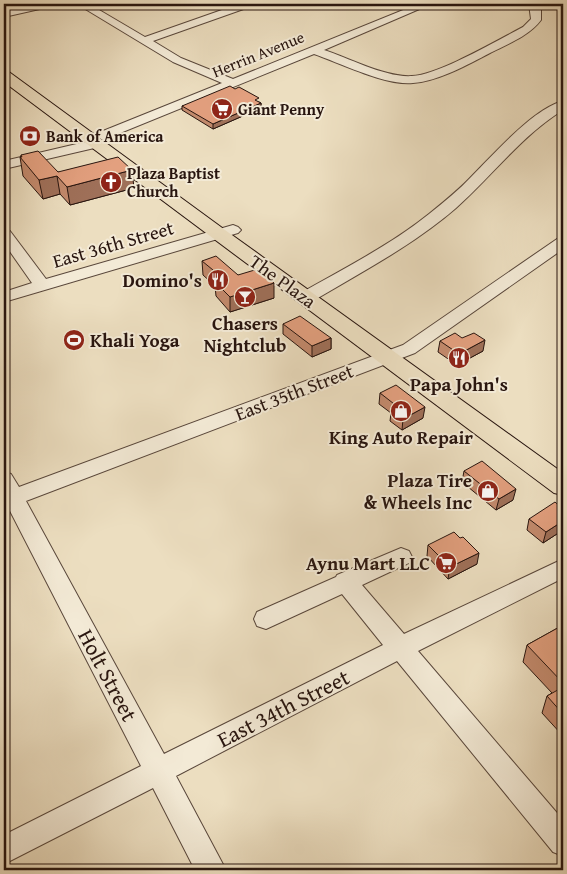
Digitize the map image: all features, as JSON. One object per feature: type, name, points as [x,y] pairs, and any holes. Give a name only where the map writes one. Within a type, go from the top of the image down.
[{"type":"main road","name":"The Plaza","points":[[4,62],[100,140]]},
{"type":"main road","name":"The Plaza","points":[[4,75],[100,140],[394,354],[563,481]]},
{"type":"street","points":[[4,14],[49,4]]},
{"type":"street","points":[[82,4],[178,60],[233,83]]},
{"type":"street","points":[[144,40],[248,4]]},
{"type":"street","name":"Herrin Avenue","points":[[4,165],[100,140],[426,4]]},
{"type":"street","points":[[315,50],[413,83],[527,29],[536,20],[534,4]]},
{"type":"street","points":[[311,294],[388,248],[437,215],[470,187],[532,124],[563,105]]},
{"type":"street","name":"East 36th Street","points":[[4,297],[225,232]]},
{"type":"street","points":[[5,234],[42,285]]},
{"type":"street","name":"East 35th Street","points":[[7,493],[394,354],[427,338],[563,242]]},
{"type":"street","name":"Holt Street","points":[[7,493],[211,870]]},
{"type":"street","points":[[266,618],[401,557]]},
{"type":"street","name":"East 34th Street","points":[[4,850],[400,648],[563,568]]},
{"type":"street","points":[[345,581],[563,842]]},
{"type":"building","name":"Giant Penny","points":[[230,86],[235,89],[239,87],[259,98],[255,100],[261,103],[213,124],[182,106]]},
{"type":"building","points":[[38,151],[58,172],[118,157],[132,170],[67,187],[57,176],[39,180],[20,157],[22,157],[21,155]]},
{"type":"building","points":[[216,256],[238,275],[258,269],[274,283],[230,297],[215,282],[224,279],[202,261]]},
{"type":"building","points":[[300,316],[331,338],[312,346],[283,324]]},
{"type":"building","points":[[455,333],[462,338],[474,333],[485,340],[459,354],[440,341]]},
{"type":"building","points":[[396,385],[425,407],[403,419],[391,410],[398,407],[380,393]]},
{"type":"building","points":[[482,461],[516,489],[499,499],[464,471]]},
{"type":"building","points":[[555,502],[563,509],[563,521],[546,532],[529,519]]},
{"type":"building","points":[[454,532],[460,538],[463,537],[479,553],[450,567],[428,545]]},
{"type":"building","points":[[563,625],[563,683],[527,645]]},
{"type":"building","points":[[563,687],[563,714],[547,696]]},
{"type":"place","name":"Giant Penny","points":[[222,109]]},
{"type":"place","name":"Bank of America","points":[[30,136]]},
{"type":"place","name":"Plaza Baptist Church","points":[[111,182]]},
{"type":"place","name":"Domino's","points":[[218,280]]},
{"type":"place","name":"Chasers Nightclub","points":[[245,297]]},
{"type":"place","name":"Khali Yoga","points":[[74,340]]},
{"type":"place","name":"Papa John's","points":[[459,358]]},
{"type":"place","name":"King Auto Repair","points":[[401,411]]},
{"type":"place","name":"Plaza Tire & Wheels Inc","points":[[488,491]]},
{"type":"place","name":"Aynu Mart LLC","points":[[446,563]]}]
